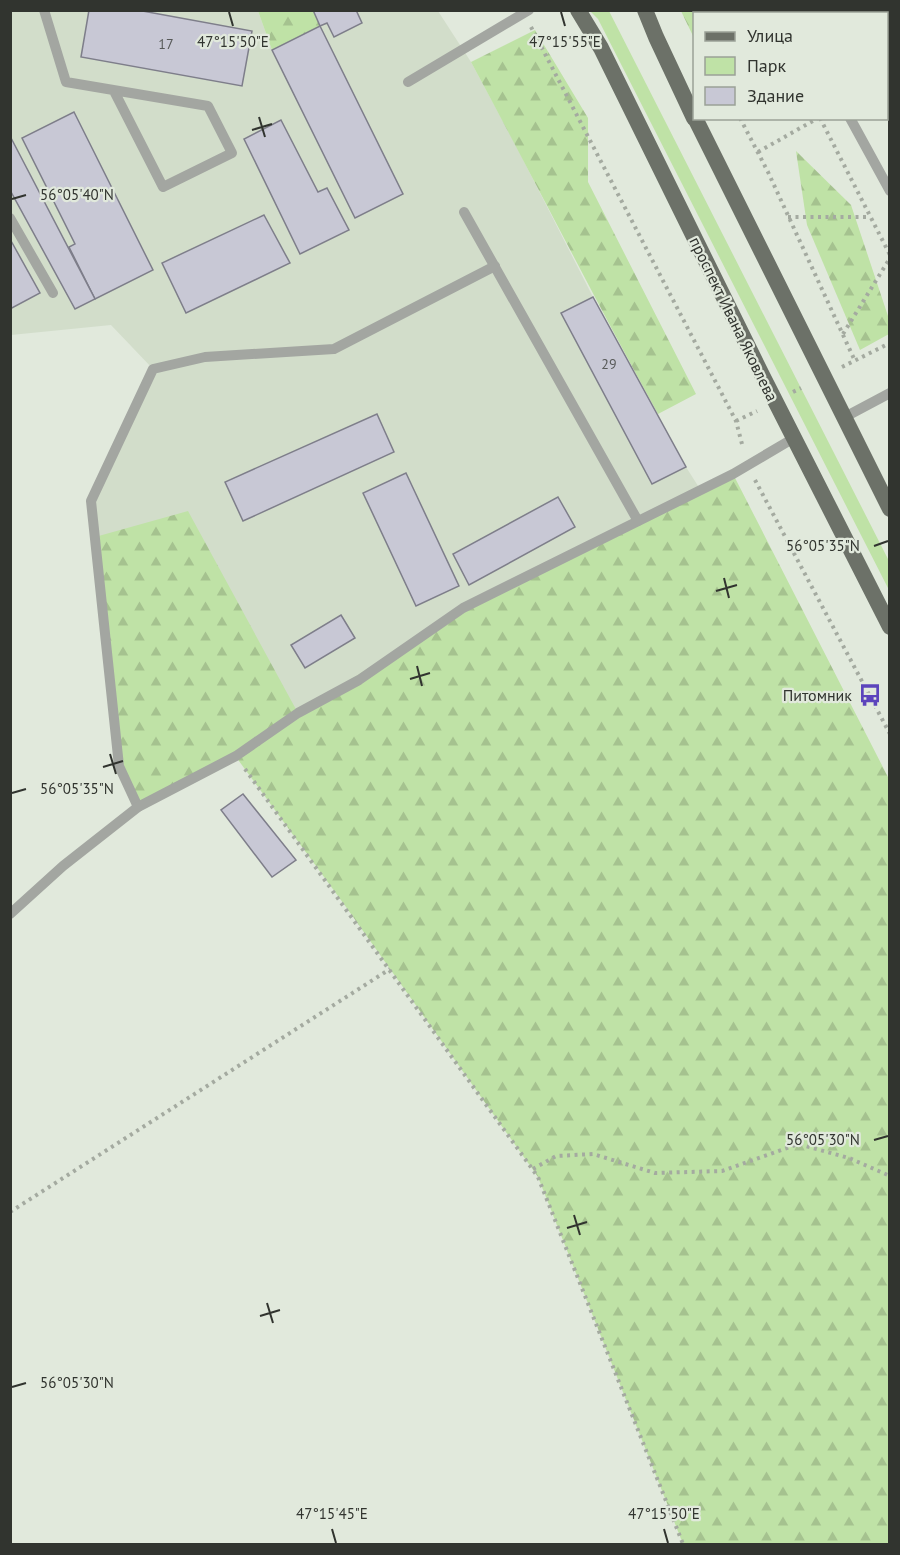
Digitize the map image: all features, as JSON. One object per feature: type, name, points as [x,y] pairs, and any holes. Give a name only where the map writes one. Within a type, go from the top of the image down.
[{"type":"main road","name":"проспект Ивана Яковлева","points":[[578,10],[601,48],[890,627]]},
{"type":"main road","points":[[645,10],[693,114]]},
{"type":"main road","points":[[696,120],[890,509]]},
{"type":"lane","points":[[44,10],[66,82],[114,90],[208,106],[232,153],[163,187],[114,90]]},
{"type":"lane","points":[[408,82],[526,12]]},
{"type":"lane","points":[[851,120],[890,191]]},
{"type":"lane","points":[[464,212],[638,521]]},
{"type":"lane","points":[[10,218],[53,293]]},
{"type":"lane","points":[[138,807],[119,766],[91,501],[153,369],[206,357],[334,349],[495,266]]},
{"type":"lane","points":[[843,418],[890,393]]},
{"type":"lane","points":[[10,914],[63,866],[138,807],[236,756],[298,713],[359,680],[463,608],[748,466],[794,438]]},
{"type":"path","points":[[526,12],[736,421],[748,466],[890,734]]},
{"type":"path","points":[[741,120],[855,360]]},
{"type":"path","points":[[758,152],[815,120]]},
{"type":"path","points":[[820,120],[890,256],[843,335]]},
{"type":"path","points":[[788,217],[870,218]]},
{"type":"path","points":[[837,370],[890,343]]},
{"type":"path","points":[[736,421],[757,411]]},
{"type":"path","points":[[236,756],[538,1177],[683,1545]]},
{"type":"path","points":[[10,1212],[390,969]]},
{"type":"path","points":[[533,1169],[556,1156],[593,1154],[655,1173],[722,1171],[798,1144],[849,1158],[890,1176]]},
{"type":"shaded area","points":[[11,11],[258,11],[272,50],[320,26],[313,11],[438,11],[471,62],[593,297],[561,314],[652,484],[686,467],[700,489],[298,713],[95,537],[91,501],[153,369],[111,325],[11,335]]},
{"type":"green space","points":[[258,11],[313,11],[320,26],[272,50]]},
{"type":"green space","points":[[590,11],[609,11],[889,561],[889,590],[598,19]]},
{"type":"green space","points":[[681,11],[735,11],[693,12],[693,36]]},
{"type":"green space","points":[[535,30],[588,118],[588,182],[696,394],[658,414],[471,62]]},
{"type":"green space","points":[[796,151],[851,205],[889,319],[889,334],[860,350],[807,225]]},
{"type":"green space","points":[[733,474],[889,779],[889,1544],[683,1544],[538,1177],[346,907],[236,757],[138,806],[119,766],[95,537],[188,511],[298,713],[463,608]]},
{"type":"building","points":[[89,10],[137,10],[252,31],[242,86],[81,57]]},
{"type":"building","points":[[313,10],[356,10],[362,23],[334,37],[327,23],[320,26]]},
{"type":"building","points":[[827,10],[890,10],[890,118],[888,116],[888,12],[828,12]]},
{"type":"building","points":[[320,26],[403,194],[355,218],[272,50]]},
{"type":"building","points":[[74,112],[153,270],[95,299],[69,247],[75,244],[22,138]]},
{"type":"building","points":[[281,120],[318,192],[327,188],[349,230],[300,254],[244,139]]},
{"type":"building","points":[[10,136],[95,299],[75,309],[10,190]]},
{"type":"building","points":[[264,215],[290,263],[186,313],[162,263]]},
{"type":"building","points":[[10,239],[40,293],[10,309]]},
{"type":"building","points":[[593,297],[686,467],[652,484],[561,313]]},
{"type":"building","points":[[377,414],[394,452],[243,521],[225,482]]},
{"type":"building","points":[[406,473],[459,586],[416,606],[363,493]]},
{"type":"building","points":[[558,497],[575,527],[469,585],[453,554]]},
{"type":"building","points":[[341,615],[355,638],[305,668],[291,645]]},
{"type":"building","points":[[243,794],[296,860],[272,877],[221,810]]},
{"type":"place","name":"Питомник","points":[[870,695]]}]
